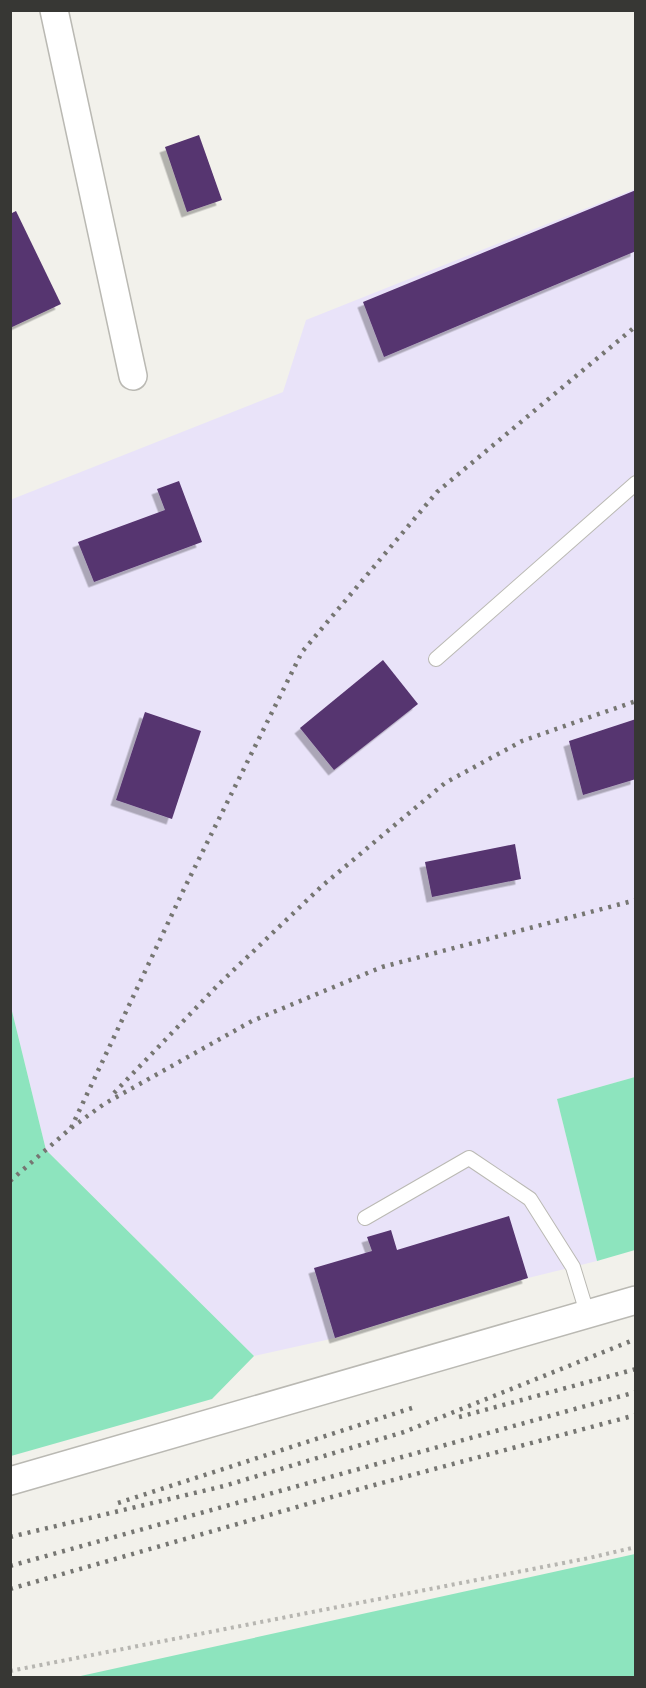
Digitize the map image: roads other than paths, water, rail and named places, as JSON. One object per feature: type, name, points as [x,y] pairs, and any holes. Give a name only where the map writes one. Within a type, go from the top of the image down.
[{"type":"street","points":[[54,10],[133,376]]},
{"type":"street","points":[[10,1481],[588,1316],[636,1300]]},
{"type":"lane","points":[[436,659],[636,483]]},
{"type":"lane","points":[[365,1218],[469,1158],[530,1199],[573,1267],[588,1316]]},
{"type":"railway","points":[[71,1128],[184,889],[302,652],[437,492],[636,326]]},
{"type":"railway","points":[[114,1093],[220,983],[322,886],[445,783],[522,741],[636,701]]},
{"type":"railway","points":[[10,1181],[71,1128],[104,1104],[252,1021],[382,967],[636,900]]},
{"type":"railway","points":[[10,1537],[224,1486],[404,1432],[636,1339]]},
{"type":"railway","points":[[459,1417],[636,1369]]},
{"type":"railway","points":[[10,1566],[636,1392]]},
{"type":"railway","points":[[118,1503],[412,1408]]},
{"type":"railway","points":[[10,1589],[367,1487],[636,1415]]}]
